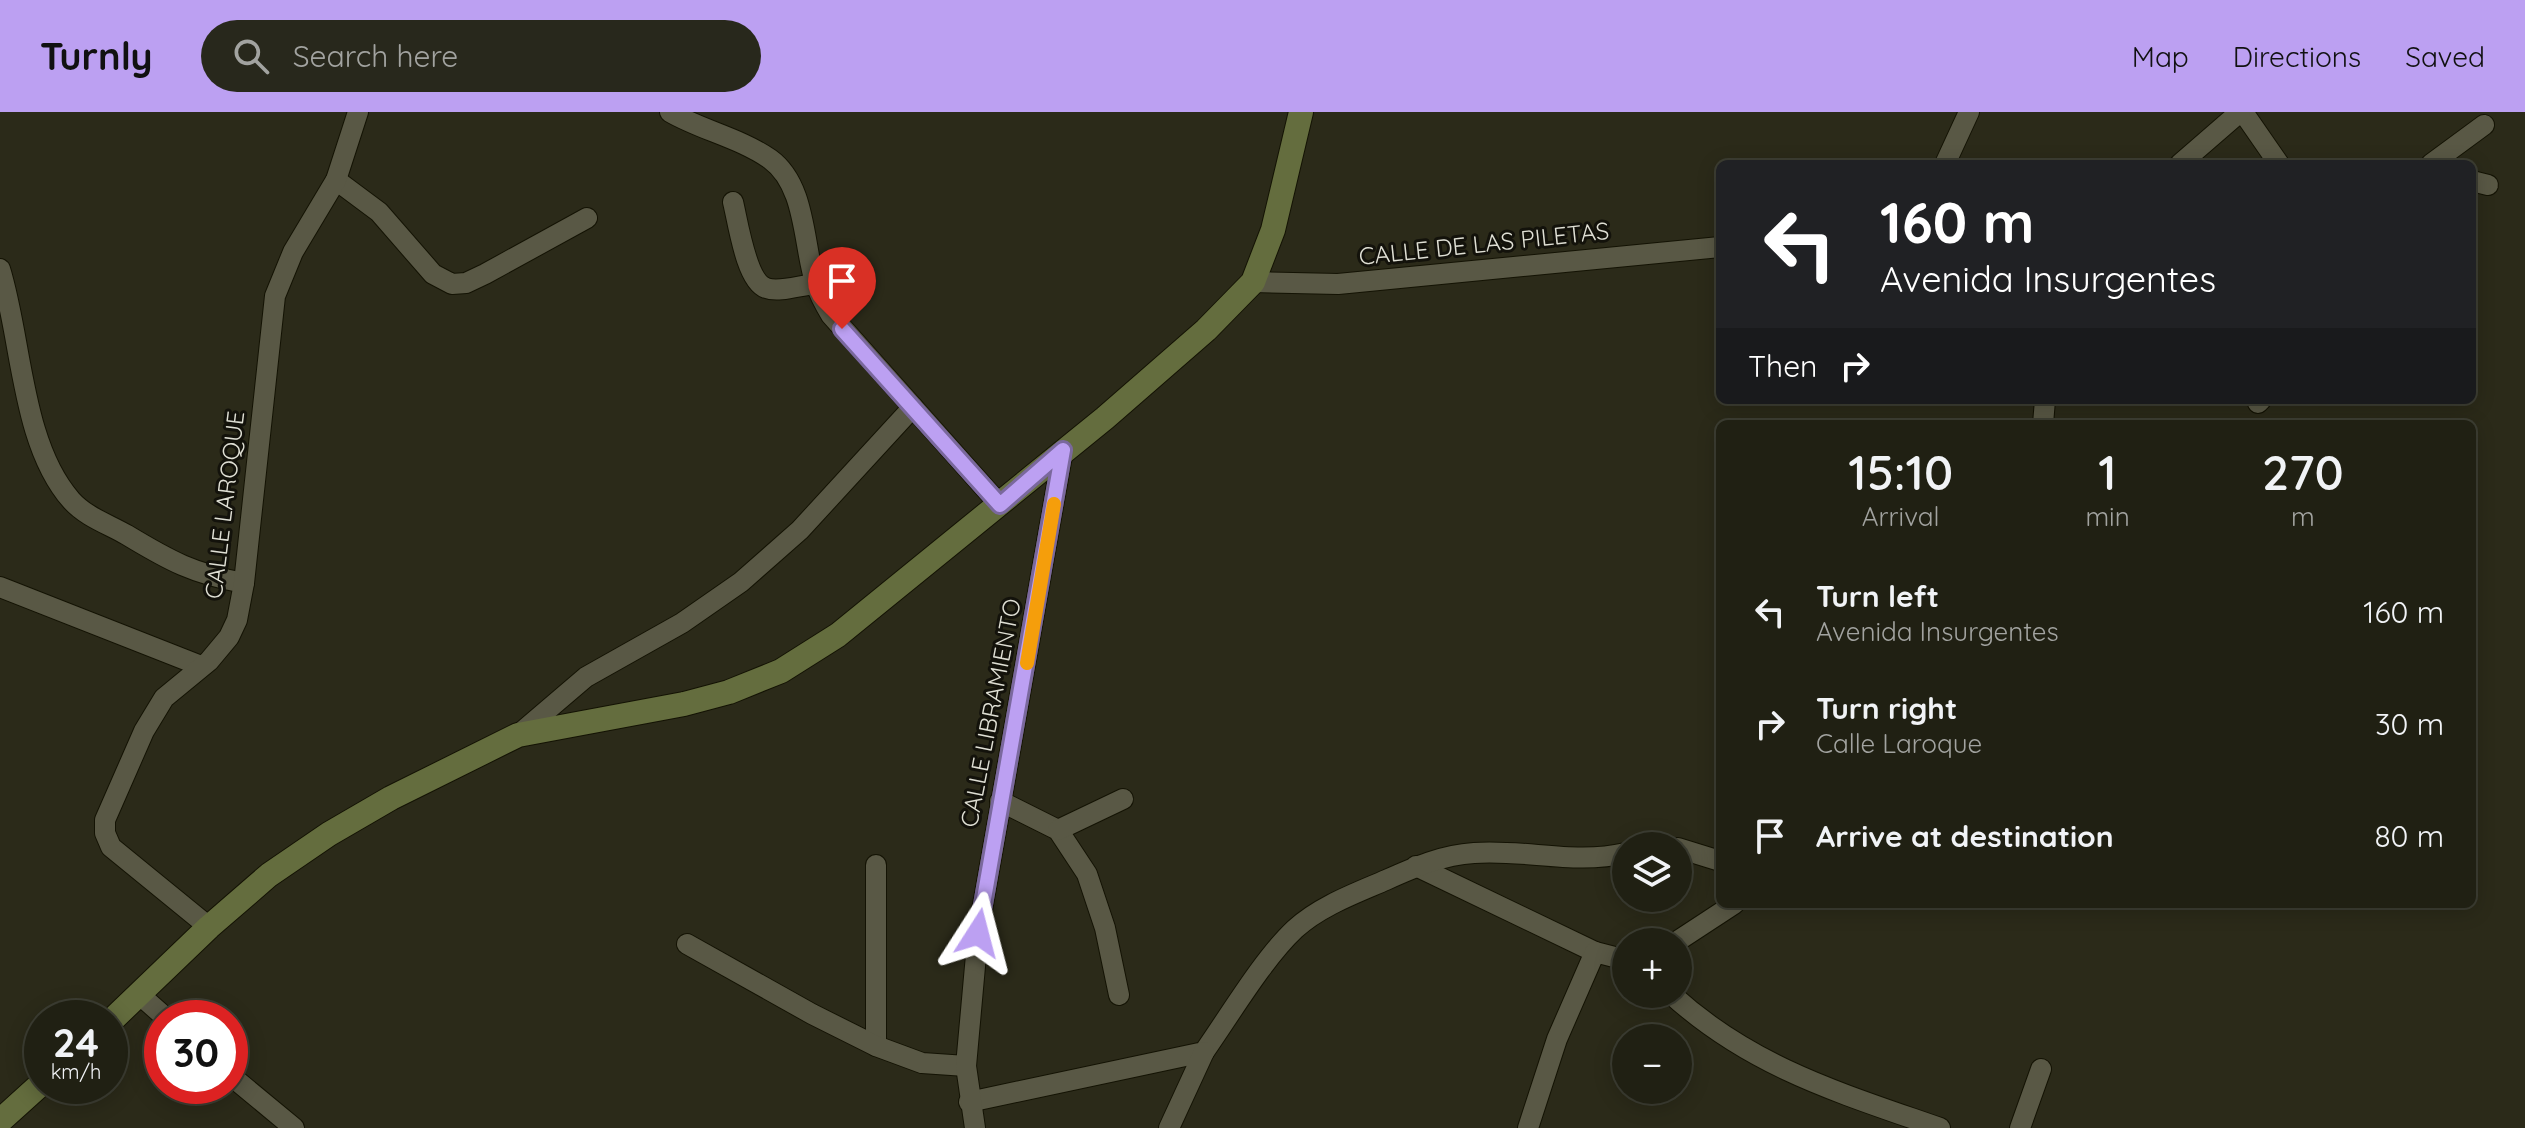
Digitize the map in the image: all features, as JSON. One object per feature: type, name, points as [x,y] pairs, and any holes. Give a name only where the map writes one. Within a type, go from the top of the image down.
[{"type":"main road","points":[[128,1006],[209,927],[269,875],[329,834],[416,785],[518,735],[684,704],[729,692],[781,671],[838,635],[1000,505],[1206,330],[1253,282],[1273,230],[1301,112]]},
{"type":"main road","points":[[0,1121],[24,1099]]},
{"type":"street","name":"CALLE LAROQUE","points":[[209,927],[111,847],[105,833],[110,805],[153,714],[164,698],[220,651],[237,620],[244,583],[275,296],[293,252],[336,180],[358,112]]},
{"type":"street","points":[[670,112],[756,150],[781,168],[790,181],[797,201],[815,284],[831,315],[1000,505]]},
{"type":"street","points":[[1947,160],[1969,112]]},
{"type":"street","points":[[2185,160],[2242,112],[2276,160]]},
{"type":"street","points":[[2436,160],[2484,125]]},
{"type":"street","points":[[336,180],[379,212],[433,274],[452,284],[466,283],[485,274],[587,218]]},
{"type":"street","points":[[733,202],[745,253],[758,284],[773,289],[815,284]]},
{"type":"street","name":"CALLE DE LAS PILETAS","points":[[1253,282],[1338,284],[1716,247]]},
{"type":"street","points":[[0,269],[8,294],[8,333],[39,439],[50,467],[72,501],[89,515],[185,569],[244,583]]},
{"type":"street","points":[[518,735],[586,677],[682,623],[741,582],[800,530],[913,407]]},
{"type":"street","name":"CALLE LIBRAMIENTO","points":[[975,1128],[966,1066],[978,933],[1063,450]]},
{"type":"street","points":[[0,587],[201,666]]},
{"type":"street","points":[[1058,830],[1123,799]]},
{"type":"street","points":[[1000,801],[1058,830],[1087,874],[1119,995]]},
{"type":"street","points":[[1692,852],[1716,860]]},
{"type":"street","points":[[1169,1128],[1204,1052],[1296,928],[1345,898],[1443,857],[1473,853],[1585,859],[1612,855]]},
{"type":"street","points":[[876,865],[876,1046]]},
{"type":"street","points":[[1416,866],[1595,952],[1612,956]]},
{"type":"street","points":[[1692,932],[1728,908]]},
{"type":"street","points":[[687,944],[876,1046],[922,1063],[966,1066]]},
{"type":"street","points":[[1528,1128],[1557,1039],[1595,952]]},
{"type":"street","points":[[140,995],[146,1000]]},
{"type":"street","points":[[1688,1008],[1761,1059],[1805,1080],[1940,1128]]},
{"type":"street","points":[[969,1102],[1204,1052]]},
{"type":"street","points":[[2020,1128],[2041,1069]]},
{"type":"street","points":[[248,1090],[294,1128]]},
{"type":"slow traffic","points":[[1027,663],[1054,504]]},
{"type":"route","points":[[842,329],[1000,505],[1063,450],[978,933]]}]
